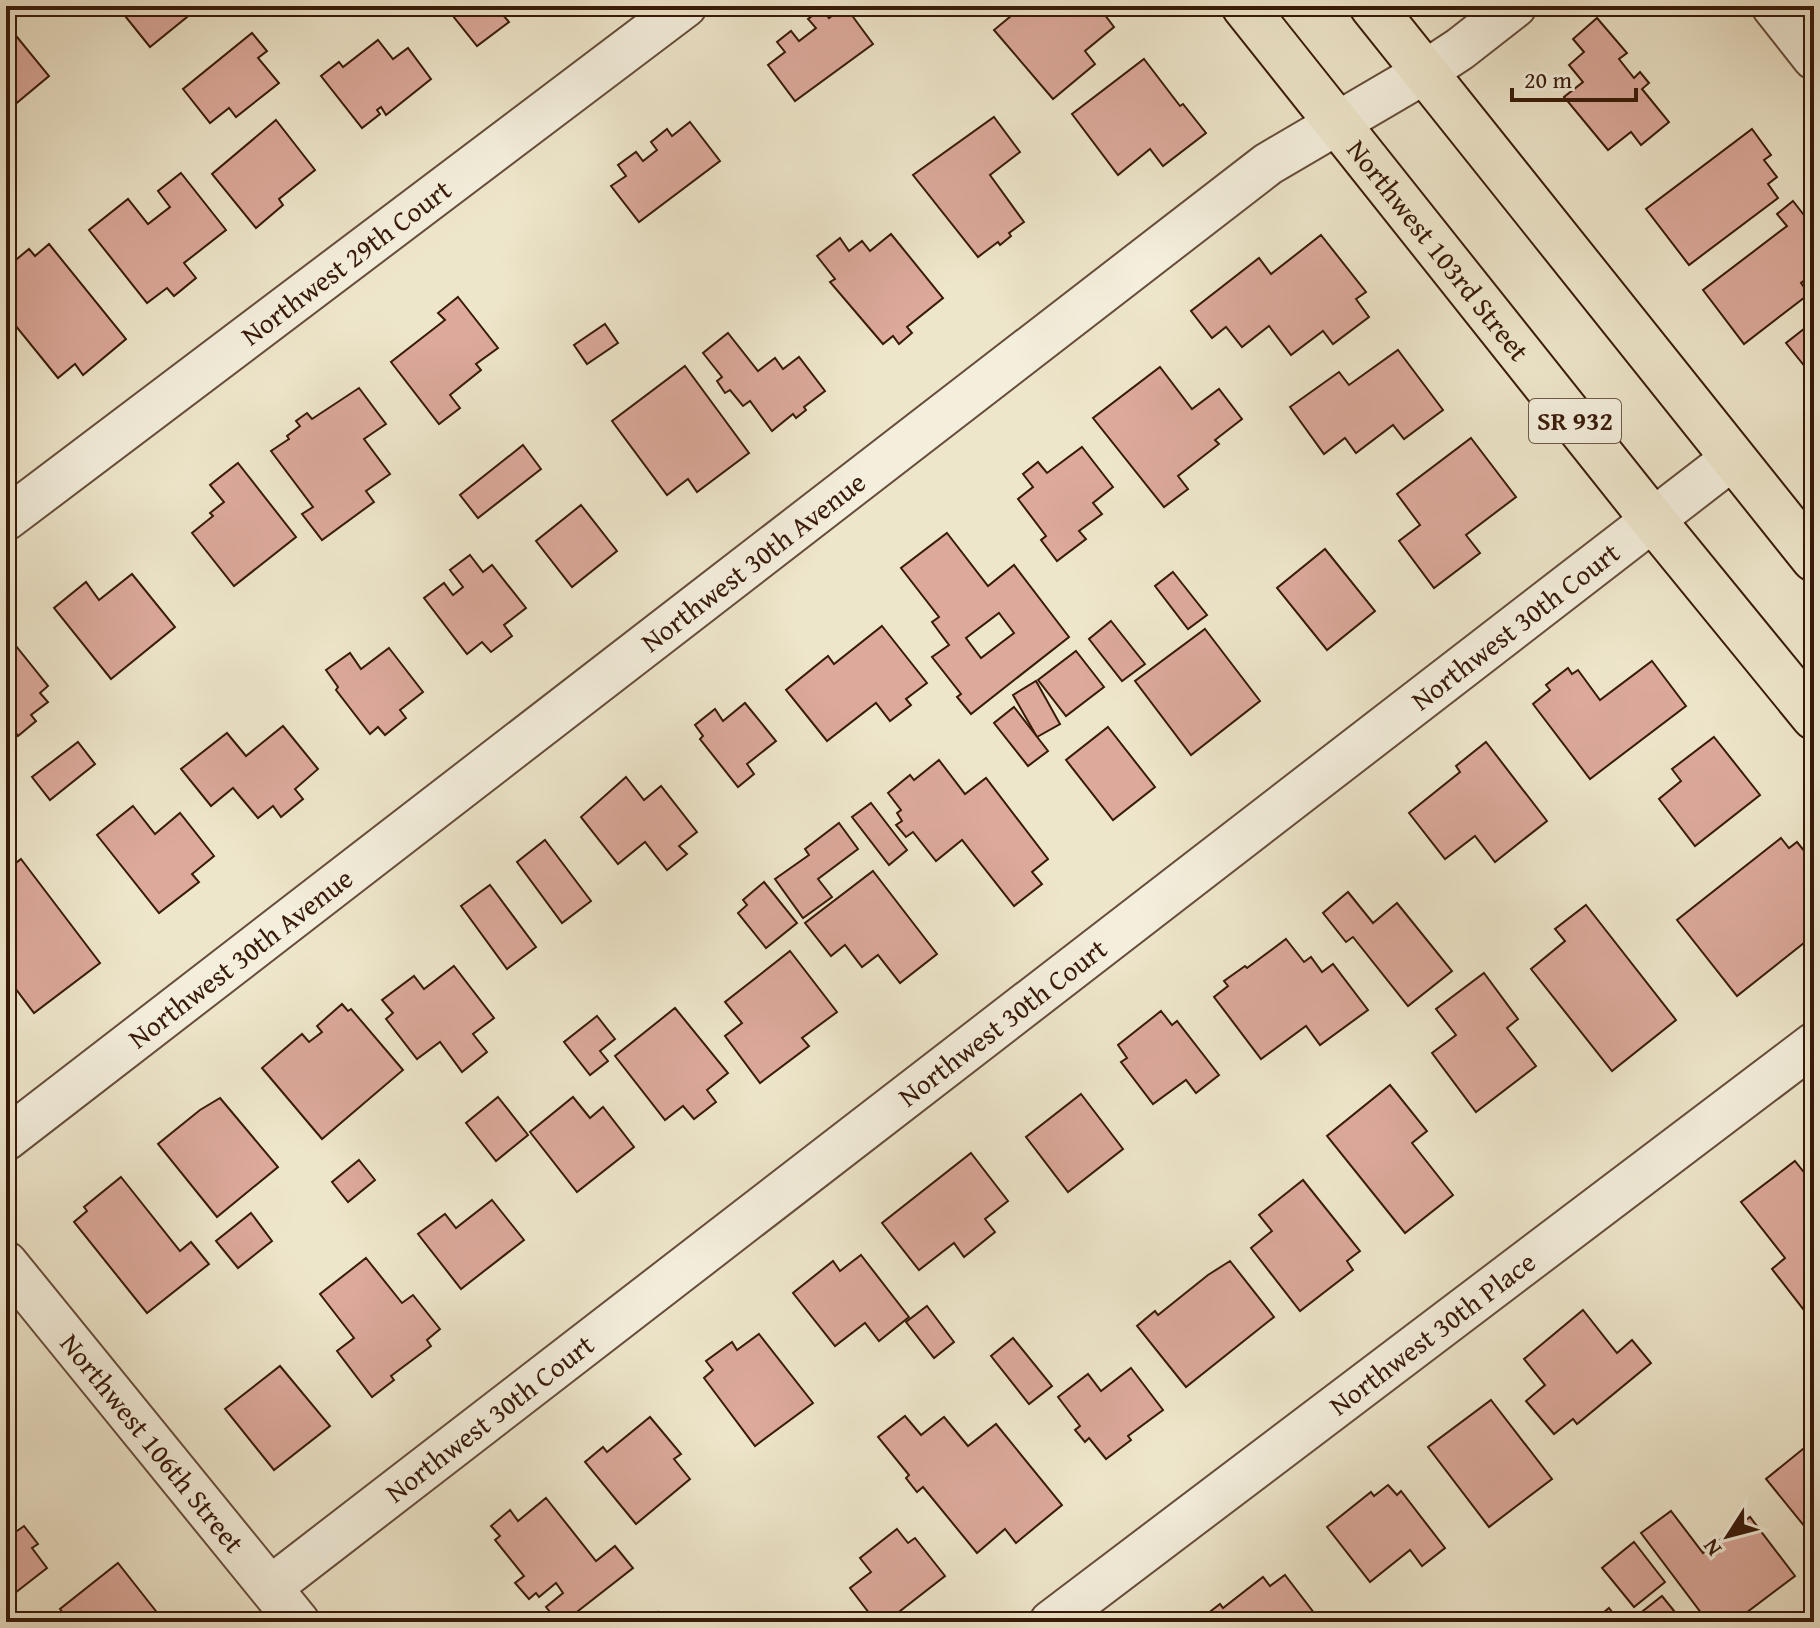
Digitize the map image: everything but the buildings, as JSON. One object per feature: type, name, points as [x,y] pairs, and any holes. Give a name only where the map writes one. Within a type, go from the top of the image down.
[{"type":"main road","name":"Northwest 103rd Street","points":[[1244,6],[1814,717]]},
{"type":"main road","points":[[1372,6],[1814,559]]},
{"type":"street","name":"Northwest 29th Court","points":[[6,519],[685,6]]},
{"type":"street","name":"Northwest 30th Avenue","points":[[6,1139],[1268,164],[1425,72],[1515,6]]},
{"type":"street","points":[[1773,6],[1814,58]]},
{"type":"street","name":"Northwest 30th Court","points":[[271,1587],[1733,458]]},
{"type":"street","name":"Northwest 30th Place","points":[[1051,1622],[1814,1044]]},
{"type":"street","name":"Northwest 106th Street","points":[[6,1263],[298,1622]]}]
